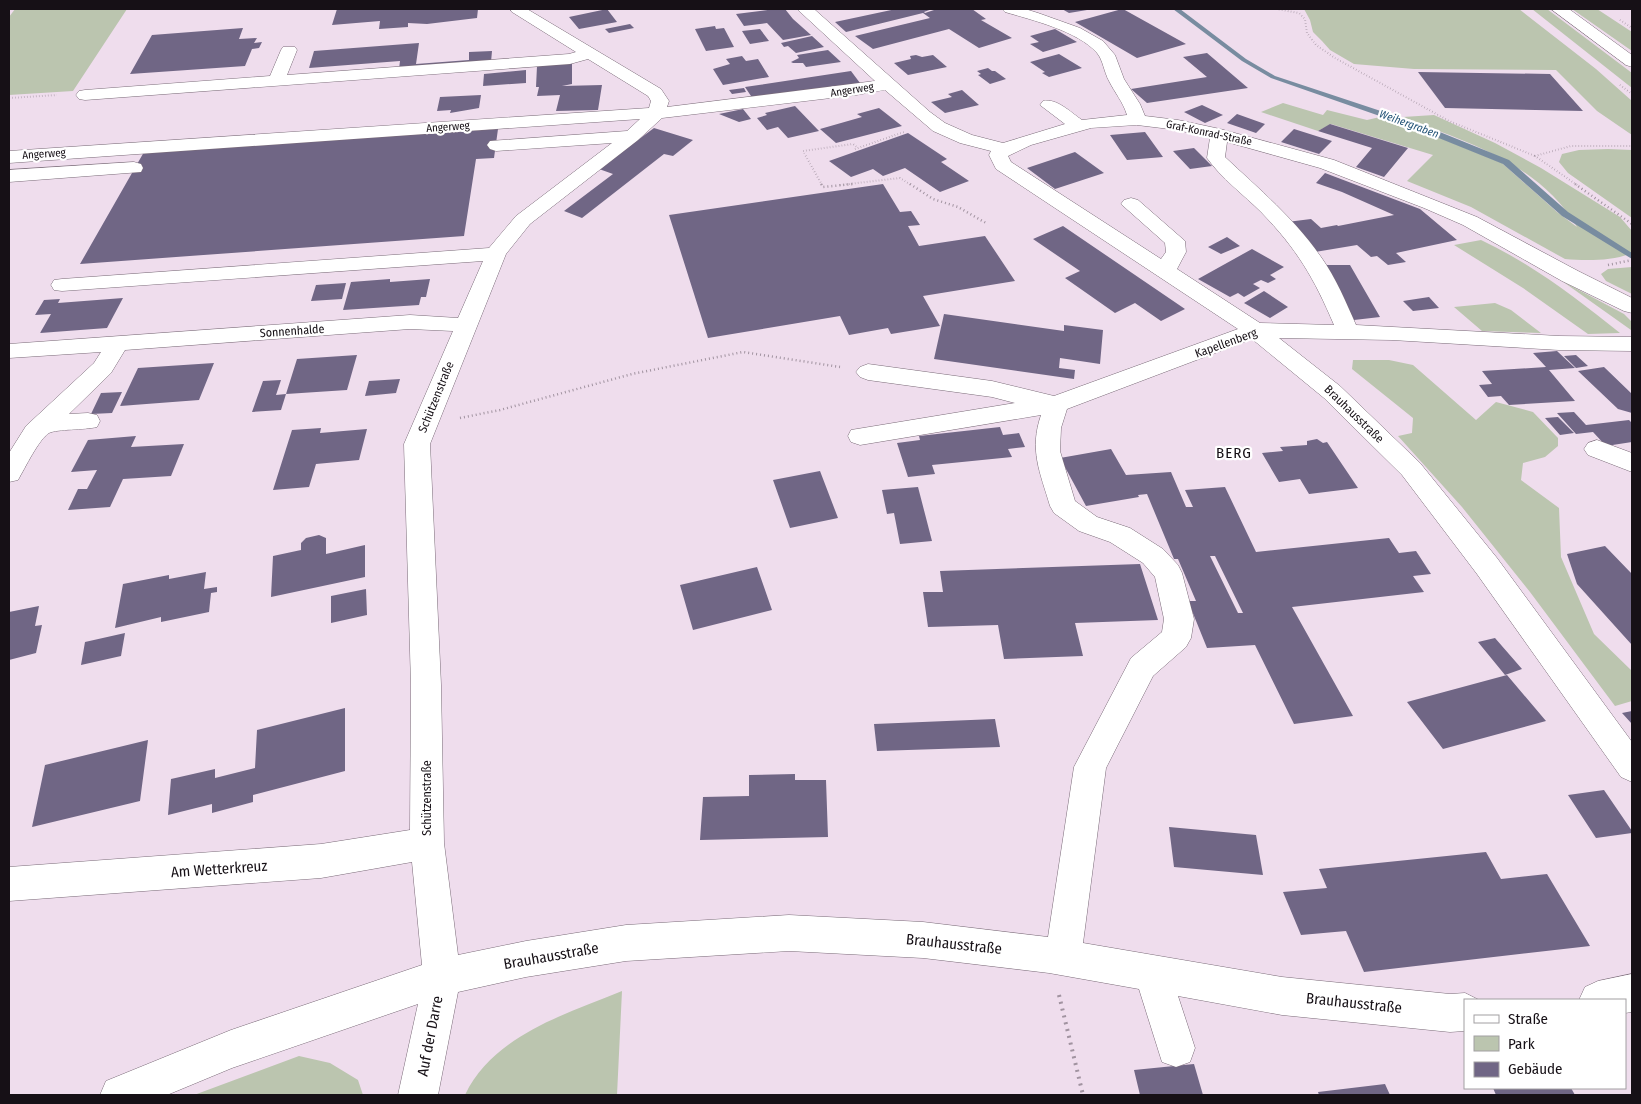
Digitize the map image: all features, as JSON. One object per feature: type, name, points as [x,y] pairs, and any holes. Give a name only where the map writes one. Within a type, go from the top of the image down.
[{"type":"street","points":[[517,9],[655,93],[660,101],[657,113]]},
{"type":"street","points":[[805,9],[933,123],[966,139],[1004,149]]},
{"type":"street","points":[[1010,9],[1061,26],[1086,38],[1104,51],[1117,82],[1133,104],[1137,120]]},
{"type":"street","points":[[1559,9],[1632,62]]},
{"type":"street","points":[[276,81],[289,50]]},
{"type":"street","points":[[85,95],[570,59],[590,52]]},
{"type":"street","name":"Angerweg","points":[[9,157],[657,113],[856,90],[887,84]]},
{"type":"street","points":[[1049,105],[1079,126]]},
{"type":"street","name":"Schützenstraße","points":[[442,977],[427,843],[426,685],[417,444],[423,425],[496,254],[505,240],[523,220],[632,136],[657,113]]},
{"type":"street","name":"Graf-Konrad-Straße","points":[[1004,149],[1079,126],[1137,120],[1178,125],[1220,134],[1327,164],[1390,187],[1470,221],[1570,276],[1632,306]]},
{"type":"street","points":[[1220,134],[1216,158],[1294,236],[1312,260],[1327,285],[1348,332]]},
{"type":"street","points":[[496,145],[632,136]]},
{"type":"street","name":"Brauhausstraße","points":[[1004,149],[998,155],[1003,165],[1255,330],[1332,392],[1411,469],[1487,566],[1632,767]]},
{"type":"street","points":[[9,176],[134,168]]},
{"type":"street","points":[[1130,204],[1175,241],[1176,252],[1166,270]]},
{"type":"street","points":[[62,285],[496,254]]},
{"type":"street","name":"Sonnenhalde","points":[[9,351],[410,322],[466,325]]},
{"type":"street","name":"Kapellenberg","points":[[860,436],[1057,404],[1255,330],[1348,332],[1559,343],[1632,344]]},
{"type":"street","points":[[9,472],[35,432],[103,368],[118,343]]},
{"type":"street","points":[[868,372],[992,389],[1057,404],[1049,428],[1047,451],[1063,506],[1088,524],[1120,536],[1153,556],[1168,573],[1179,619],[1176,638],[1142,667],[1090,767],[1056,956]]},
{"type":"street","points":[[44,424],[88,421]]},
{"type":"street","points":[[1597,449],[1632,463]]},
{"type":"street","name":"Am Wetterkreuz","points":[[9,884],[322,861],[427,843]]},
{"type":"street","name":"Brauhausstraße","points":[[120,1095],[231,1049],[442,977],[526,959],[626,943],[789,933],[924,940],[1056,956],[1282,996],[1450,1013],[1464,1012]]},
{"type":"street","points":[[1152,973],[1176,1048]]},
{"type":"street","name":"Auf der Darre","points":[[418,1095],[442,977]]},
{"type":"street","points":[[1603,999],[1632,993]]},
{"type":"path","points":[[1276,9],[1299,13],[1305,20],[1307,33],[1316,45],[1335,58],[1449,121],[1535,156],[1632,224]]},
{"type":"path","points":[[9,98],[86,93],[85,95]]},
{"type":"path","points":[[933,123],[856,148],[853,144],[804,151],[823,187],[900,178],[933,199],[958,207],[986,223]]},
{"type":"path","points":[[1535,156],[1570,146],[1632,146]]},
{"type":"path","points":[[1626,262],[1632,260]]},
{"type":"path","points":[[423,425],[500,410],[632,374],[743,352],[868,372]]},
{"type":"path","points":[[1056,956],[1083,1095]]},
{"type":"green space","points":[[15,9],[127,9],[73,91],[9,95],[9,17]]},
{"type":"green space","points":[[1304,9],[1519,9],[1596,69],[1632,101],[1632,135],[1597,111],[1556,70],[1414,69],[1354,64],[1330,50],[1313,32],[1310,20]]},
{"type":"green space","points":[[1532,9],[1547,9],[1632,73],[1632,88]]},
{"type":"green space","points":[[1572,9],[1597,9],[1632,32],[1632,51]]},
{"type":"green space","points":[[1283,103],[1323,115],[1327,110],[1367,120],[1380,117],[1423,131],[1502,163],[1557,212],[1577,227],[1561,205],[1543,186],[1522,171],[1477,146],[1403,117],[1434,115],[1495,143],[1541,168],[1620,217],[1632,231],[1632,253],[1616,258],[1599,260],[1565,259],[1471,207],[1407,181],[1433,155],[1331,124],[1318,131],[1261,112]]},
{"type":"green space","points":[[1579,150],[1632,150],[1632,218],[1568,173],[1559,162],[1562,154]]},
{"type":"green space","points":[[1481,240],[1536,271],[1620,333],[1588,334],[1523,288],[1454,245]]},
{"type":"green space","points":[[1632,267],[1632,294],[1606,281],[1601,274],[1608,269]]},
{"type":"green space","points":[[1562,281],[1624,314],[1632,322],[1631,330]]},
{"type":"green space","points":[[1495,303],[1511,310],[1541,333],[1482,331],[1454,307]]},
{"type":"green space","points":[[1353,360],[1389,360],[1413,365],[1476,420],[1496,402],[1533,412],[1558,438],[1558,446],[1545,457],[1523,463],[1521,480],[1559,508],[1561,557],[1594,634],[1632,671],[1632,701],[1615,706],[1530,592],[1462,507],[1398,436],[1412,433],[1413,418],[1352,369]]},
{"type":"green space","points":[[622,991],[617,1095],[465,1095],[477,1075],[493,1057],[512,1042],[555,1018]]},
{"type":"green space","points":[[299,1056],[330,1063],[358,1080],[363,1095],[194,1095]]},
{"type":"building","points":[[337,9],[478,9],[477,18],[427,24],[408,23],[408,27],[379,29],[380,21],[332,25]]},
{"type":"building","points":[[607,9],[617,22],[579,29],[569,17]]},
{"type":"building","points":[[785,9],[811,35],[783,40],[767,23],[744,26],[736,14]]},
{"type":"building","points":[[896,9],[932,9],[925,13],[937,9],[972,9],[986,19],[981,20],[1012,38],[979,48],[949,29],[873,49],[855,36],[930,18],[923,13],[846,32],[835,22]]},
{"type":"building","points":[[1062,9],[1087,9],[1087,10],[1069,13]]},
{"type":"building","points":[[1123,9],[1186,44],[1137,58],[1075,22]]},
{"type":"building","points":[[630,24],[634,28],[609,33],[605,29]]},
{"type":"building","points":[[715,26],[716,29],[724,28],[734,47],[706,51],[695,29]]},
{"type":"building","points":[[243,28],[239,39],[257,38],[254,43],[262,42],[259,48],[252,49],[245,66],[130,74],[152,35]]},
{"type":"building","points":[[760,29],[769,41],[750,44],[742,31]]},
{"type":"building","points":[[1055,29],[1077,42],[1043,52],[1030,44],[1039,42],[1030,36]]},
{"type":"building","points":[[812,36],[824,47],[796,53],[788,46],[784,47],[781,43]]},
{"type":"building","points":[[419,43],[416,64],[469,60],[469,52],[492,51],[491,62],[399,69],[400,61],[309,68],[314,51]]},
{"type":"building","points":[[828,50],[841,62],[806,67],[803,63],[791,62],[799,58],[797,55]]},
{"type":"building","points":[[1207,53],[1248,88],[1147,103],[1131,89],[1207,77],[1183,57]]},
{"type":"building","points":[[1059,54],[1082,68],[1049,77],[1030,62]]},
{"type":"building","points":[[933,55],[947,67],[908,75],[894,63],[911,59],[910,56],[922,57]]},
{"type":"building","points":[[742,56],[746,61],[758,59],[769,77],[723,85],[713,69],[730,64],[726,59]]},
{"type":"building","points":[[572,63],[572,84],[562,86],[602,85],[598,110],[556,111],[560,95],[537,96],[539,87],[536,87],[537,66]]},
{"type":"building","points":[[988,68],[1006,79],[990,84],[978,75],[981,74],[977,71]]},
{"type":"building","points":[[526,70],[526,83],[483,86],[484,74]]},
{"type":"building","points":[[851,71],[860,83],[753,99],[745,87]]},
{"type":"building","points":[[1418,72],[1550,74],[1583,111],[1445,108]]},
{"type":"building","points":[[744,88],[746,92],[732,94],[729,90]]},
{"type":"building","points":[[962,90],[979,105],[945,113],[931,102],[952,97],[948,94]]},
{"type":"building","points":[[481,95],[479,108],[450,113],[451,110],[437,111],[440,97]]},
{"type":"building","points":[[1202,105],[1223,115],[1205,123],[1184,112]]},
{"type":"building","points":[[795,106],[819,131],[788,138],[778,127],[767,130],[757,118],[767,115],[765,113]]},
{"type":"building","points":[[879,108],[902,126],[836,143],[820,129],[862,117],[857,114]]},
{"type":"building","points":[[743,109],[751,119],[739,122],[719,114]]},
{"type":"building","points":[[1237,114],[1265,124],[1256,133],[1227,123]]},
{"type":"building","points":[[1330,124],[1408,148],[1384,177],[1356,167],[1372,148],[1318,131]]},
{"type":"building","points":[[654,128],[693,140],[673,156],[664,154],[582,218],[564,211],[613,174],[599,169]]},
{"type":"building","points":[[498,129],[494,158],[476,159],[464,236],[80,264],[144,152]]},
{"type":"building","points":[[1294,129],[1332,141],[1319,154],[1281,142]]},
{"type":"building","points":[[1145,132],[1163,157],[1127,160],[1110,135]]},
{"type":"building","points":[[908,133],[947,159],[941,162],[969,181],[940,192],[905,168],[883,176],[873,169],[851,177],[829,161]]},
{"type":"building","points":[[1194,148],[1212,166],[1190,169],[1173,151]]},
{"type":"building","points":[[1075,152],[1104,173],[1055,189],[1027,168]]},
{"type":"building","points":[[1325,173],[1420,209],[1457,240],[1396,253],[1406,262],[1388,265],[1377,256],[1371,257],[1357,245],[1315,252],[1287,222],[1311,219],[1321,228],[1394,215],[1342,192],[1316,183]]},
{"type":"building","points":[[883,184],[900,212],[911,211],[920,225],[908,226],[919,246],[985,236],[1015,281],[923,296],[940,326],[891,334],[888,328],[849,335],[840,316],[708,338],[669,215]]},
{"type":"building","points":[[1063,226],[1185,309],[1161,321],[1135,303],[1115,313],[1065,278],[1080,271],[1033,239]]},
{"type":"building","points":[[1227,237],[1240,246],[1221,254],[1208,247]]},
{"type":"building","points":[[1252,249],[1284,267],[1270,275],[1276,279],[1268,283],[1261,280],[1253,284],[1260,288],[1244,297],[1238,293],[1230,297],[1198,279]]},
{"type":"building","points":[[1324,265],[1350,265],[1380,317],[1354,320]]},
{"type":"building","points":[[390,279],[390,282],[430,279],[426,297],[421,297],[419,305],[343,310],[351,282]]},
{"type":"building","points":[[346,283],[342,299],[311,301],[316,285]]},
{"type":"building","points":[[1264,291],[1288,307],[1270,318],[1244,303]]},
{"type":"building","points":[[1429,297],[1439,308],[1413,311],[1403,301]]},
{"type":"building","points":[[123,298],[107,328],[40,333],[51,314],[35,315],[44,300],[60,299],[58,303]]},
{"type":"building","points":[[944,314],[1064,331],[1064,325],[1103,330],[1100,364],[1060,358],[1059,368],[1075,370],[1074,379],[934,359]]},
{"type":"building","points":[[1557,351],[1575,368],[1549,370],[1575,401],[1509,405],[1501,396],[1488,397],[1479,385],[1492,384],[1482,371],[1546,367],[1533,353]]},
{"type":"building","points":[[357,355],[347,390],[286,394],[297,359]]},
{"type":"building","points":[[1576,355],[1588,366],[1576,368],[1564,356]]},
{"type":"building","points":[[214,363],[199,400],[120,406],[138,368]]},
{"type":"building","points":[[1604,367],[1632,394],[1632,413],[1618,409],[1578,371]]},
{"type":"building","points":[[400,379],[396,393],[365,396],[369,381]]},
{"type":"building","points":[[281,380],[276,395],[286,394],[281,410],[252,412],[263,381]]},
{"type":"building","points":[[122,392],[112,413],[91,414],[101,393]]},
{"type":"building","points":[[1574,412],[1586,425],[1629,420],[1632,423],[1632,442],[1606,446],[1593,432],[1576,434],[1557,413]]},
{"type":"building","points":[[1558,417],[1574,433],[1560,435],[1545,418]]},
{"type":"building","points":[[1000,427],[1003,435],[1019,433],[1025,447],[1008,449],[1012,457],[932,465],[935,474],[908,477],[897,443],[920,440],[919,436]]},
{"type":"building","points":[[321,428],[320,433],[367,429],[359,460],[316,464],[309,487],[273,490],[292,430]]},
{"type":"building","points":[[136,436],[131,447],[184,444],[171,476],[123,479],[110,507],[68,510],[78,489],[87,489],[97,470],[71,472],[88,440]]},
{"type":"building","points":[[1317,439],[1323,443],[1327,442],[1358,488],[1309,494],[1300,479],[1279,482],[1262,453],[1283,451],[1280,447],[1307,445],[1307,441]]},
{"type":"building","points":[[1111,449],[1126,475],[1171,472],[1186,507],[1193,507],[1185,490],[1225,487],[1256,552],[1389,538],[1399,553],[1416,551],[1431,574],[1413,576],[1424,592],[1292,607],[1353,716],[1294,724],[1255,645],[1207,648],[1188,601],[1196,601],[1178,559],[1174,559],[1147,494],[1086,506],[1060,458]],"holes":[[[1210,556],[1215,556],[1243,613],[1238,613]]]},
{"type":"building","points":[[820,471],[838,518],[790,528],[773,480]]},
{"type":"building","points":[[918,487],[932,541],[900,544],[894,513],[887,514],[882,490]]},
{"type":"building","points":[[319,535],[326,538],[326,554],[365,545],[365,577],[271,597],[273,556],[301,550],[301,543],[306,538]]},
{"type":"building","points":[[1605,546],[1632,574],[1632,645],[1577,584],[1567,554]]},
{"type":"building","points":[[1140,564],[1158,620],[1075,623],[1083,656],[1004,659],[998,625],[928,627],[923,592],[943,592],[940,571]]},
{"type":"building","points":[[757,567],[772,610],[693,630],[680,585]]},
{"type":"building","points":[[206,572],[204,589],[217,587],[217,592],[211,593],[209,612],[161,622],[161,617],[115,628],[123,584],[169,575],[169,579]]},
{"type":"building","points":[[366,589],[367,615],[331,623],[331,596]]},
{"type":"building","points":[[39,606],[35,626],[42,625],[36,653],[9,660],[9,612]]},
{"type":"building","points":[[125,633],[121,656],[81,665],[85,642]]},
{"type":"building","points":[[1495,638],[1522,669],[1505,675],[1478,642]]},
{"type":"building","points":[[1507,675],[1546,721],[1443,749],[1407,702]]},
{"type":"building","points":[[345,708],[345,771],[253,795],[253,802],[212,813],[212,804],[168,815],[171,779],[215,769],[215,778],[255,768],[257,730]]},
{"type":"building","points":[[1632,711],[1632,724],[1622,713]]},
{"type":"building","points":[[995,719],[1000,747],[877,751],[874,724]]},
{"type":"building","points":[[148,740],[140,801],[32,827],[45,765]]},
{"type":"building","points":[[795,774],[795,780],[826,780],[828,837],[700,840],[703,797],[749,796],[749,775]]},
{"type":"building","points":[[1604,790],[1632,833],[1596,838],[1568,795]]},
{"type":"building","points":[[1169,827],[1256,835],[1263,875],[1174,867]]},
{"type":"building","points":[[1486,852],[1501,879],[1547,874],[1590,946],[1364,972],[1346,931],[1301,935],[1283,892],[1327,888],[1319,869]]},
{"type":"building","points":[[1194,1064],[1203,1095],[1140,1095],[1134,1070]]},
{"type":"building","points":[[1385,1084],[1390,1095],[1319,1095],[1318,1092]]},
{"type":"building","points":[[1493,1089],[1572,1089],[1575,1095],[1496,1095]]},
{"type":"waterway","name":"Weihergraben","points":[[1176,9],[1244,60],[1273,77],[1417,126],[1506,162],[1565,214],[1632,257]]},
{"type":"district","name":"BERG","points":[[1234,453]]}]
